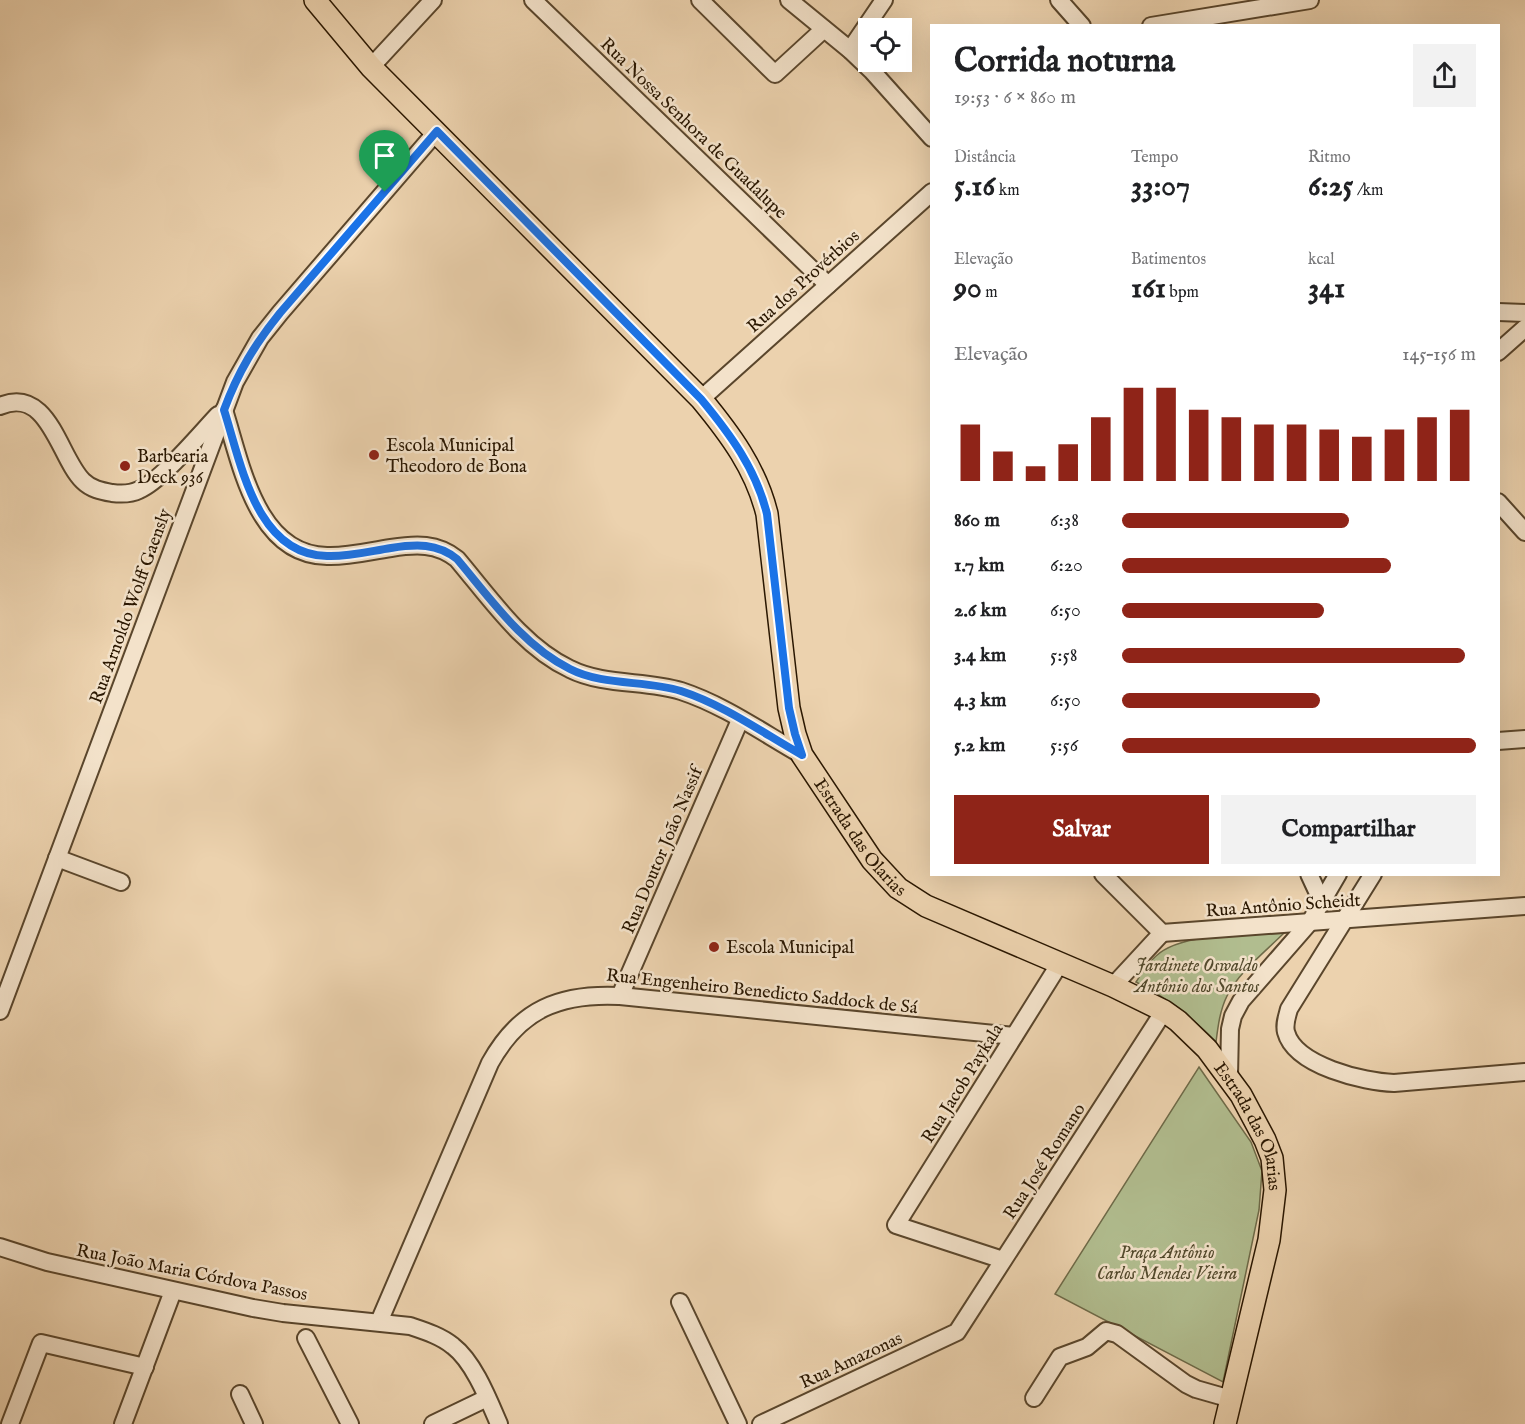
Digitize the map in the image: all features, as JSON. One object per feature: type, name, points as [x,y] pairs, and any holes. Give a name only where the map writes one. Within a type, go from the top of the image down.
[{"type":"main road","points":[[315,0],[371,67],[701,399],[738,446],[753,472],[762,496],[769,530],[789,708],[802,755]]},
{"type":"main road","name":"Estrada das Olarias","points":[[802,755],[872,860],[898,888],[927,906],[1113,986],[1164,1011],[1192,1033],[1229,1076],[1265,1140],[1272,1158],[1275,1190],[1269,1239],[1225,1424]]},
{"type":"street","points":[[371,67],[433,0]]},
{"type":"street","name":"Rua Nossa Senhora de Guadalupe","points":[[533,0],[828,285]]},
{"type":"street","points":[[700,0],[775,74],[824,29]]},
{"type":"street","points":[[789,0],[872,70],[930,136]]},
{"type":"street","points":[[850,50],[884,0]]},
{"type":"street","points":[[1059,0],[1080,24]]},
{"type":"street","points":[[1175,24],[1235,19],[1310,0]]},
{"type":"street","name":"Rua Arnoldo Wolff Gaensly","points":[[0,1011],[239,372],[260,338],[437,131]]},
{"type":"street","name":"Rua dos Provérbios","points":[[701,399],[930,194]]},
{"type":"street","points":[[1500,312],[1525,313]]},
{"type":"street","points":[[1500,350],[1525,328]]},
{"type":"street","points":[[0,406],[26,405],[40,412],[50,424],[75,472],[84,483],[99,491],[117,493],[137,491],[152,483],[224,410]]},
{"type":"street","name":"Estrada das Olarias","points":[[224,410],[259,510],[269,527],[293,548],[309,554],[327,556],[420,545],[446,551],[457,559],[530,642],[552,659],[572,670],[594,677],[680,691],[701,699],[802,755]]},
{"type":"street","points":[[1500,504],[1525,532]]},
{"type":"street","name":"Rua Doutor João Nassif","points":[[620,996],[740,720]]},
{"type":"street","points":[[1500,741],[1525,739]]},
{"type":"street","points":[[57,858],[121,882]]},
{"type":"street","points":[[1105,876],[1162,933],[1113,986]]},
{"type":"street","points":[[1310,876],[1322,902]]},
{"type":"street","points":[[1229,1076],[1230,1029],[1241,1001],[1310,922],[1337,876]]},
{"type":"street","points":[[1371,876],[1289,1009],[1285,1021],[1290,1041],[1309,1058],[1340,1073],[1375,1082],[1394,1083],[1525,1072]]},
{"type":"street","name":"Rua Antônio Scheidt","points":[[1162,933],[1525,906]]},
{"type":"street","name":"Rua Jacob Paykala","points":[[1004,1260],[896,1225],[1060,963]]},
{"type":"street","name":"Rua Engenheiro Benedicto Saddock de Sá","points":[[379,1322],[490,1063],[512,1031],[548,1006],[571,997],[593,994],[1014,1036]]},
{"type":"street","name":"Rua José Romano","points":[[957,1332],[1164,1011]]},
{"type":"street","name":"Rua João Maria Córdova Passos","points":[[0,1247],[46,1262],[173,1292],[284,1313],[410,1326],[437,1336],[462,1355],[499,1424]]},
{"type":"street","points":[[123,1424],[173,1292]]},
{"type":"street","points":[[680,1302],[738,1424]]},
{"type":"street","points":[[1034,1398],[1060,1357],[1087,1347],[1106,1331],[1117,1334],[1197,1389],[1231,1399]]},
{"type":"street","name":"Rua Amazonas","points":[[761,1424],[957,1332]]},
{"type":"street","points":[[306,1338],[350,1424]]},
{"type":"street","points":[[10,1424],[41,1343],[145,1367]]},
{"type":"street","points":[[240,1394],[254,1424]]},
{"type":"street","points":[[433,1424],[487,1398]]},
{"type":"green space","name":"Jardinete Oswaldo Antônio dos Santos","points":[[1284,933],[1232,987],[1223,1007],[1216,1042],[1179,1009],[1136,982],[1156,956],[1182,943],[1217,936]]},
{"type":"green space","name":"Praça Antônio Carlos Mendes Vieira","points":[[1199,1067],[1251,1142],[1262,1171],[1259,1210],[1223,1382],[1055,1294]]},
{"type":"place","name":"Escola Municipal Theodoro de Bona","points":[[374,455]]},
{"type":"place","name":"Barbearia Deck 936","points":[[125,466]]},
{"type":"place","name":"Escola Municipal","points":[[714,947]]},
{"type":"route","points":[[437,131],[720,421],[753,472],[767,514],[789,708],[802,755],[701,699],[655,685],[594,677],[572,670],[552,659],[530,642],[457,559],[446,551],[420,545],[327,556],[309,554],[293,548],[269,527],[251,492],[224,410],[244,362],[260,338],[385,192],[437,131]]}]
